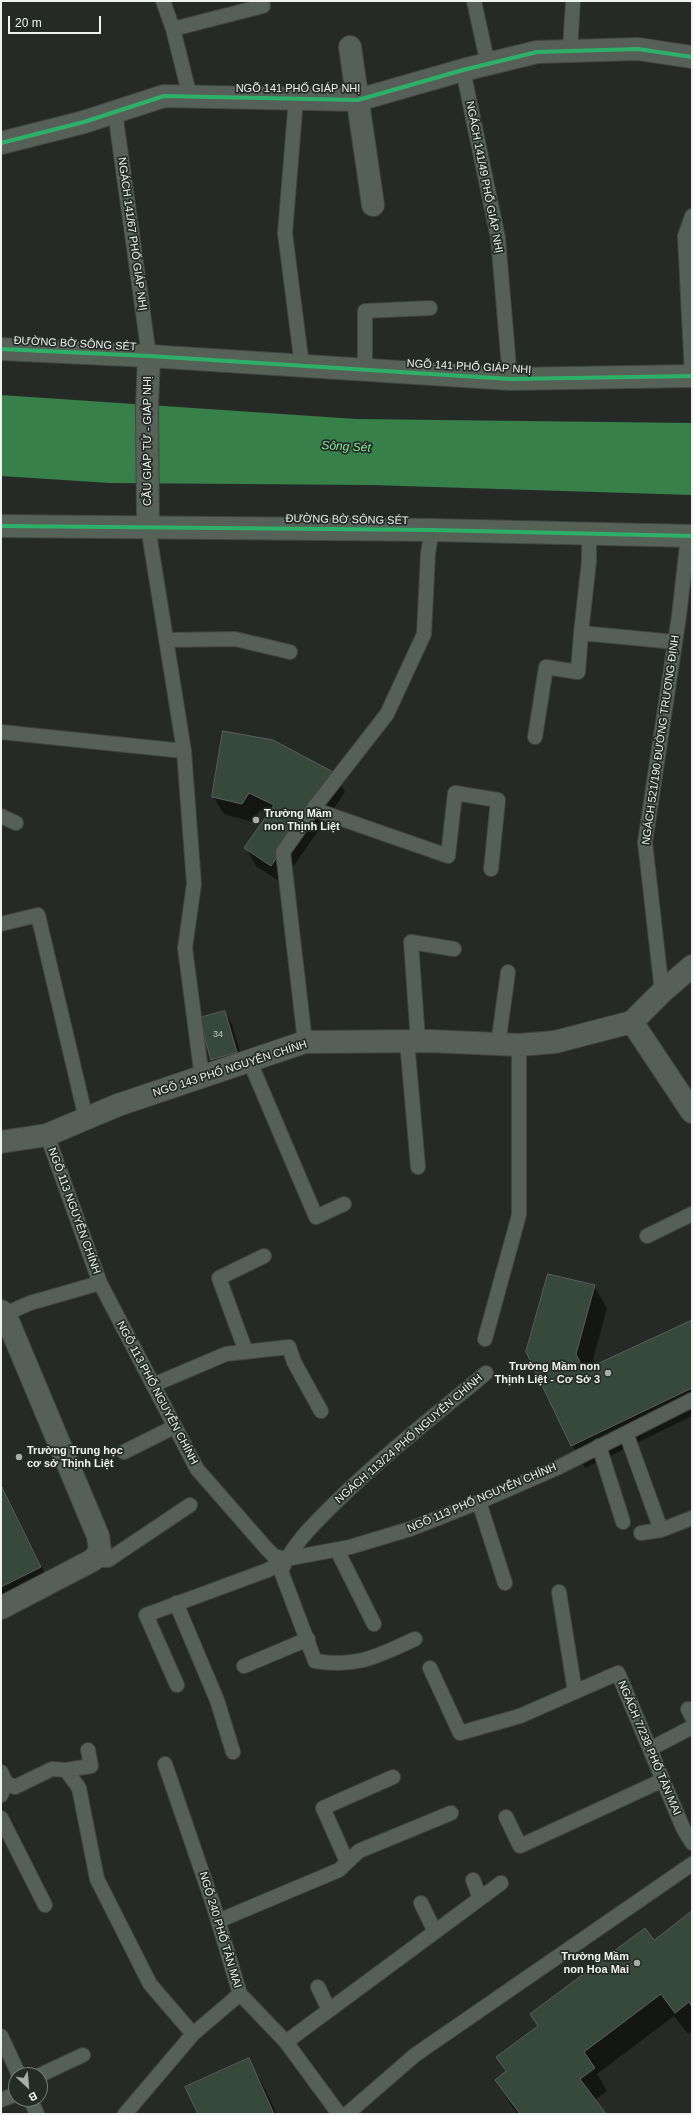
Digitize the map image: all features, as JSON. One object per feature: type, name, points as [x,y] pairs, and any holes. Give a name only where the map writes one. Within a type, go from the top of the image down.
[{"type":"street","points":[[350,47],[373,205]]},
{"type":"street","name":"NGÕ 141 PHỐ GIÁP NHỊ","points":[[1,143],[115,112],[164,96],[358,100],[463,70],[488,66],[537,52],[638,49],[692,57]]},
{"type":"street","name":"ĐƯỜNG BỜ SÔNG SÉT","points":[[1,349],[149,356]]},
{"type":"street","name":"NGÕ 141 PHỐ GIÁP NHỊ","points":[[149,356],[510,379],[692,376]]},
{"type":"street","name":"CẦU GIÁP TỨ - GIÁP NHỊ","points":[[148,527],[147,408],[149,356]]},
{"type":"street","name":"ĐƯỜNG BỜ SÔNG SÉT","points":[[1,526],[432,530],[690,536]]},
{"type":"street","points":[[692,966],[662,992],[632,1022],[692,1112]]},
{"type":"street","name":"NGÕ 143 PHỐ NGUYỄN CHÍNH","points":[[1,1142],[47,1135],[118,1105],[250,1062],[305,1042],[412,1041],[508,1045],[554,1042],[632,1022]]},
{"type":"street","points":[[1,1608],[93,1560],[100,1551],[98,1536],[3,1313]]},
{"type":"lane","points":[[163,1],[173,28],[190,97]]},
{"type":"lane","points":[[474,1],[488,66]]},
{"type":"lane","points":[[570,50],[573,1]]},
{"type":"lane","points":[[173,28],[263,6]]},
{"type":"lane","name":"NGÁCH 141/49 PHỐ GIÁP NHỊ","points":[[463,70],[498,238],[510,379]]},
{"type":"lane","points":[[296,99],[285,233],[302,366]]},
{"type":"lane","name":"NGÁCH 141/67 PHỐ GIÁP NHỊ","points":[[115,112],[149,356]]},
{"type":"lane","points":[[692,216],[685,236],[692,376]]},
{"type":"lane","points":[[365,370],[366,311],[430,308]]},
{"type":"lane","points":[[148,527],[184,750],[194,884],[185,948],[202,1078]]},
{"type":"lane","points":[[305,1042],[283,852],[313,810],[387,714],[424,634],[428,552],[432,530]]},
{"type":"lane","points":[[535,737],[546,668],[578,672],[589,561],[589,534]]},
{"type":"lane","name":"NGÁCH 521/190 ĐƯỜNG TRƯƠNG ĐỊNH","points":[[662,992],[645,842],[675,642],[686,617],[690,536]]},
{"type":"lane","points":[[581,633],[675,642]]},
{"type":"lane","points":[[166,640],[235,639],[290,652]]},
{"type":"lane","points":[[1,732],[184,750]]},
{"type":"lane","points":[[313,810],[448,856],[455,793],[498,800],[491,869]]},
{"type":"lane","points":[[1,816],[16,823]]},
{"type":"lane","points":[[1,924],[38,915],[86,1119]]},
{"type":"lane","points":[[418,1167],[412,1041],[411,942],[454,949]]},
{"type":"lane","points":[[485,1339],[519,1215],[508,1045],[508,972]]},
{"type":"lane","points":[[250,1062],[316,1217],[344,1204]]},
{"type":"lane","name":"NGÕ 113 NGUYỄN CHÍNH","points":[[3,1313],[30,1303],[100,1283],[47,1135]]},
{"type":"lane","points":[[647,1236],[692,1214]]},
{"type":"lane","points":[[246,1352],[219,1278],[264,1256]]},
{"type":"lane","name":"NGÕ 113 PHỐ NGUYỄN CHÍNH","points":[[100,1283],[197,1469],[266,1548],[274,1556],[286,1559],[337,1550],[410,1529],[479,1502],[691,1402]]},
{"type":"lane","points":[[153,1385],[226,1354],[289,1347],[294,1362],[322,1411]]},
{"type":"lane","name":"NGÁCH 113/24 PHỐ NGUYỄN CHÍNH","points":[[286,1559],[308,1529],[349,1489],[486,1373]]},
{"type":"lane","points":[[124,1452],[174,1427]]},
{"type":"lane","points":[[626,1433],[661,1530]]},
{"type":"lane","points":[[599,1446],[623,1522]]},
{"type":"lane","points":[[479,1502],[505,1583]]},
{"type":"lane","points":[[93,1560],[108,1560],[190,1505]]},
{"type":"lane","points":[[641,1533],[661,1530],[692,1518]]},
{"type":"lane","points":[[337,1550],[374,1624]]},
{"type":"lane","points":[[177,1685],[146,1615],[268,1570],[286,1559]]},
{"type":"lane","points":[[286,1559],[281,1571],[316,1661],[332,1664],[365,1661],[415,1639]]},
{"type":"lane","points":[[559,1592],[575,1692]]},
{"type":"lane","points":[[176,1603],[217,1700],[233,1752]]},
{"type":"lane","points":[[244,1666],[308,1639]]},
{"type":"lane","name":"NGÁCH 7/238 PHỐ TÂN MAI","points":[[430,1668],[460,1733],[520,1716],[618,1673],[663,1780],[687,1824],[692,1843]]},
{"type":"lane","points":[[650,1749],[692,1727]]},
{"type":"lane","points":[[3,1783],[15,1787],[52,1769],[66,1770],[92,1766],[88,1750]]},
{"type":"lane","name":"NGÕ 240 PHỐ TÂN MAI","points":[[165,1764],[218,1921],[240,1994],[286,2042],[339,2114]]},
{"type":"lane","points":[[66,1770],[79,1788],[97,1879],[150,1984],[193,2034]]},
{"type":"lane","points":[[347,1862],[323,1808],[393,1777]]},
{"type":"lane","points":[[506,1816],[520,1846],[663,1780]]},
{"type":"lane","points":[[218,1921],[340,1870],[359,1851],[451,1813]]},
{"type":"lane","points":[[1,1818],[45,1904]]},
{"type":"lane","points":[[348,2114],[415,2055],[692,1864]]},
{"type":"lane","points":[[473,1880],[480,1898]]},
{"type":"lane","points":[[286,2042],[501,1884]]},
{"type":"lane","points":[[421,1903],[435,1932]]},
{"type":"lane","points":[[318,1987],[329,2010]]},
{"type":"lane","points":[[125,2114],[193,2034],[240,1994]]},
{"type":"lane","points":[[1,2036],[15,2067]]},
{"type":"lane","points":[[48,2071],[83,2055]]},
{"type":"water","name":"Sông Sét","points":[[1,395],[356,419],[692,423],[692,495],[371,485],[110,483],[1,476]]},
{"type":"building","name":"Trường Mầm non Thịnh Liệt","points":[[223,731],[273,740],[335,773],[271,866],[244,848],[274,805],[249,793],[242,804],[212,797]]},
{"type":"building","points":[[225,1011],[237,1052],[211,1060],[199,1018]]},
{"type":"building","points":[[548,1274],[595,1285],[576,1354],[584,1370],[692,1320],[692,1388],[571,1446],[526,1352]]},
{"type":"building","points":[[1,1485],[41,1567],[1,1587]]},
{"type":"building","points":[[692,1911],[692,2007],[689,2002],[675,2013],[661,1994],[584,2052],[595,2068],[580,2079],[606,2114],[520,2114],[495,2080],[506,2071],[496,2057],[538,2026],[530,2014],[645,1928],[654,1940]]},
{"type":"building","points":[[249,2058],[274,2114],[198,2114],[185,2087]]},
{"type":"cycle path","points":[[1,143],[84,122],[164,96],[358,100],[463,70],[537,52],[638,49],[692,57]]},
{"type":"cycle path","points":[[1,349],[149,356],[510,379],[692,376]]},
{"type":"cycle path","points":[[1,526],[432,530],[692,536]]},
{"type":"place","name":"Trường Mầm non Thịnh Liệt","points":[[256,820]]},
{"type":"place","name":"Trường Mầm non Thịnh Liệt - Cơ Sở 3","points":[[608,1373]]},
{"type":"place","name":"Trường Trung học cơ sở Thịnh Liệt","points":[[19,1457]]},
{"type":"place","name":"Trường Mầm non Hoa Mai","points":[[637,1963]]}]
